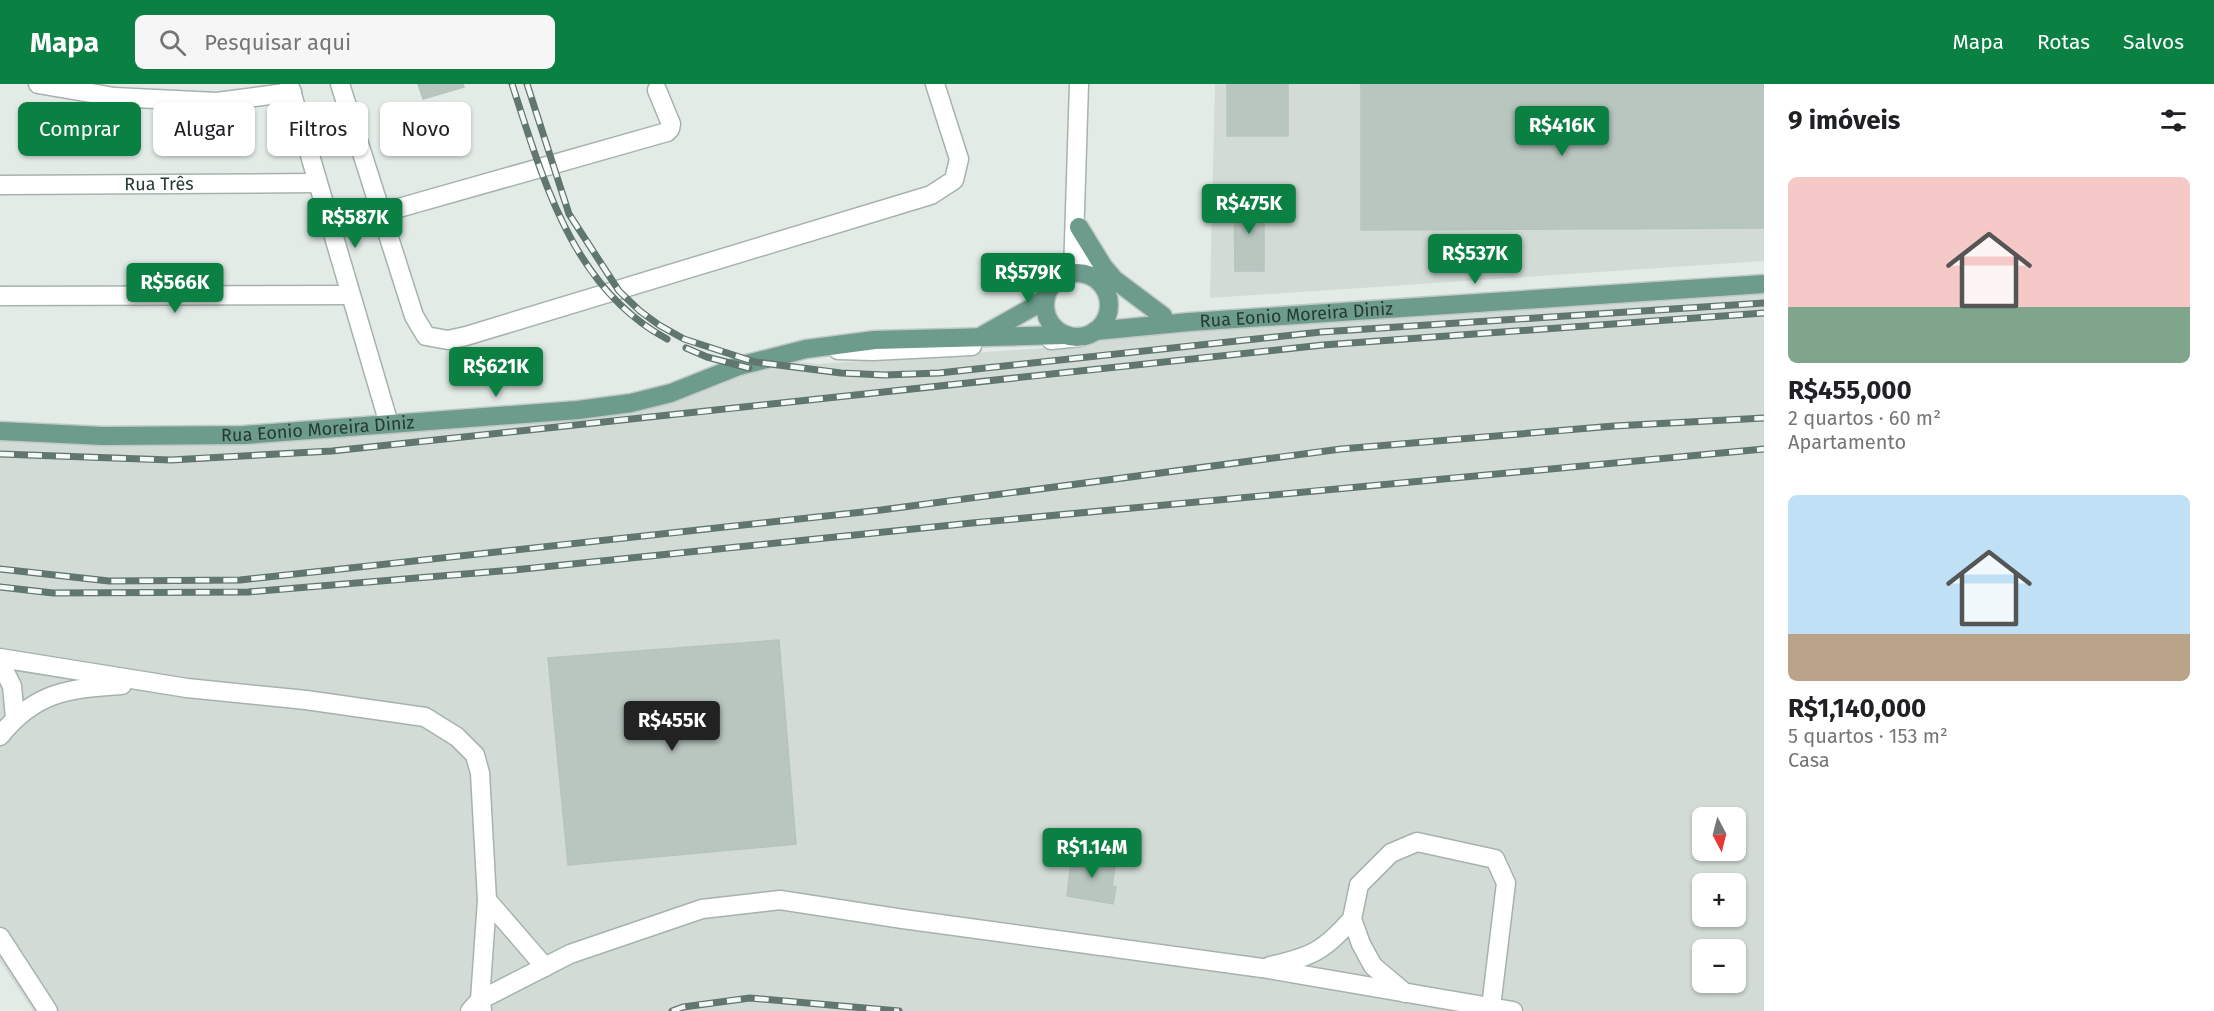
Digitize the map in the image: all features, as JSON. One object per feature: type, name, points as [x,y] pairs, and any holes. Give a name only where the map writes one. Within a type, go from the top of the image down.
[{"type":"main road","points":[[1079,226],[1103,266],[1115,280],[1163,316]]},
{"type":"main road","points":[[1080,273],[1098,280],[1106,290],[1110,305],[1106,320],[1080,334],[1053,326],[1046,312],[1046,297],[1052,285],[1061,277],[1080,273]]},
{"type":"main road","name":"Rua Eonio Moreira Diniz","points":[[0,431],[103,436],[244,435],[578,411],[631,403],[671,393],[739,366],[806,349],[875,340],[1080,334],[1189,322],[1764,284]]},
{"type":"main road","name":"Rua Eonio Moreira Diniz","points":[[1106,290],[1116,300],[1137,313],[1189,322]]},
{"type":"main road","name":"Rua Eonio Moreira Diniz","points":[[982,336],[1046,297]]},
{"type":"street","points":[[38,84],[114,97],[217,102],[290,88],[389,424]]},
{"type":"street","points":[[340,84],[414,316],[426,336],[448,340],[932,195],[954,180],[959,159],[934,84]]},
{"type":"street","points":[[1079,84],[1075,196],[1080,273]]},
{"type":"street","points":[[381,213],[667,132],[671,124],[657,90]]},
{"type":"street","name":"Rua Três","points":[[0,185],[317,183]]},
{"type":"street","points":[[1075,196],[1079,226],[1080,273]]},
{"type":"street","points":[[0,296],[350,296]]},
{"type":"street","name":"Rua Eonio Moreira Diniz","points":[[806,349],[873,351],[1031,342],[1080,334]]},
{"type":"street","points":[[0,660],[157,683],[425,717],[456,737],[475,754],[480,773],[487,900],[478,1008]]},
{"type":"street","points":[[0,660],[12,686],[15,718]]},
{"type":"street","points":[[0,736],[15,718],[38,701],[62,692],[91,687],[157,683]]},
{"type":"street","points":[[1262,968],[1313,954],[1337,936],[1352,919],[1359,885],[1391,853],[1417,842],[1495,859],[1506,883],[1491,1007]]},
{"type":"street","points":[[487,900],[545,967]]},
{"type":"street","points":[[478,1008],[570,954],[702,909],[780,900],[903,920],[1262,968],[1513,1011]]},
{"type":"street","points":[[1352,919],[1361,944],[1373,966],[1405,993]]},
{"type":"street","points":[[0,937],[48,1011]]},
{"type":"shaded area","points":[[1215,84],[1764,84],[1764,261],[1210,298]]},
{"type":"shaded area","points":[[1764,293],[1764,1011],[33,1011],[0,961],[0,439],[622,413],[655,407],[736,374],[781,360],[818,364],[1085,345],[1102,339]]},
{"type":"building","points":[[418,84],[463,84],[464,87],[423,99]]},
{"type":"building","points":[[1227,84],[1288,84],[1288,136],[1227,136]]},
{"type":"building","points":[[1361,84],[1764,84],[1764,228],[1361,230]]},
{"type":"building","points":[[1264,198],[1264,271],[1235,271],[1234,199]]},
{"type":"building","points":[[779,640],[796,844],[568,865],[548,658]]},
{"type":"building","points":[[1072,853],[1116,860],[1112,886],[1116,887],[1113,904],[1067,896]]},
{"type":"railway","points":[[512,84],[550,193],[565,228],[584,261],[607,291],[634,317],[667,339]]},
{"type":"railway","points":[[527,84],[569,214],[619,291],[640,311],[684,339],[755,362],[841,373],[885,375],[939,373],[1321,332],[1764,303]]},
{"type":"railway","points":[[0,454],[171,460],[332,451],[1323,345],[1764,313]]},
{"type":"railway","points":[[686,348],[707,357],[749,368]]},
{"type":"railway","points":[[0,569],[109,581],[240,580],[881,510],[1341,449],[1614,426],[1764,418]]},
{"type":"railway","points":[[0,587],[53,593],[248,592],[514,570],[972,523],[1764,449]]},
{"type":"railway","points":[[672,1011],[683,1007],[750,998],[899,1011]]}]
